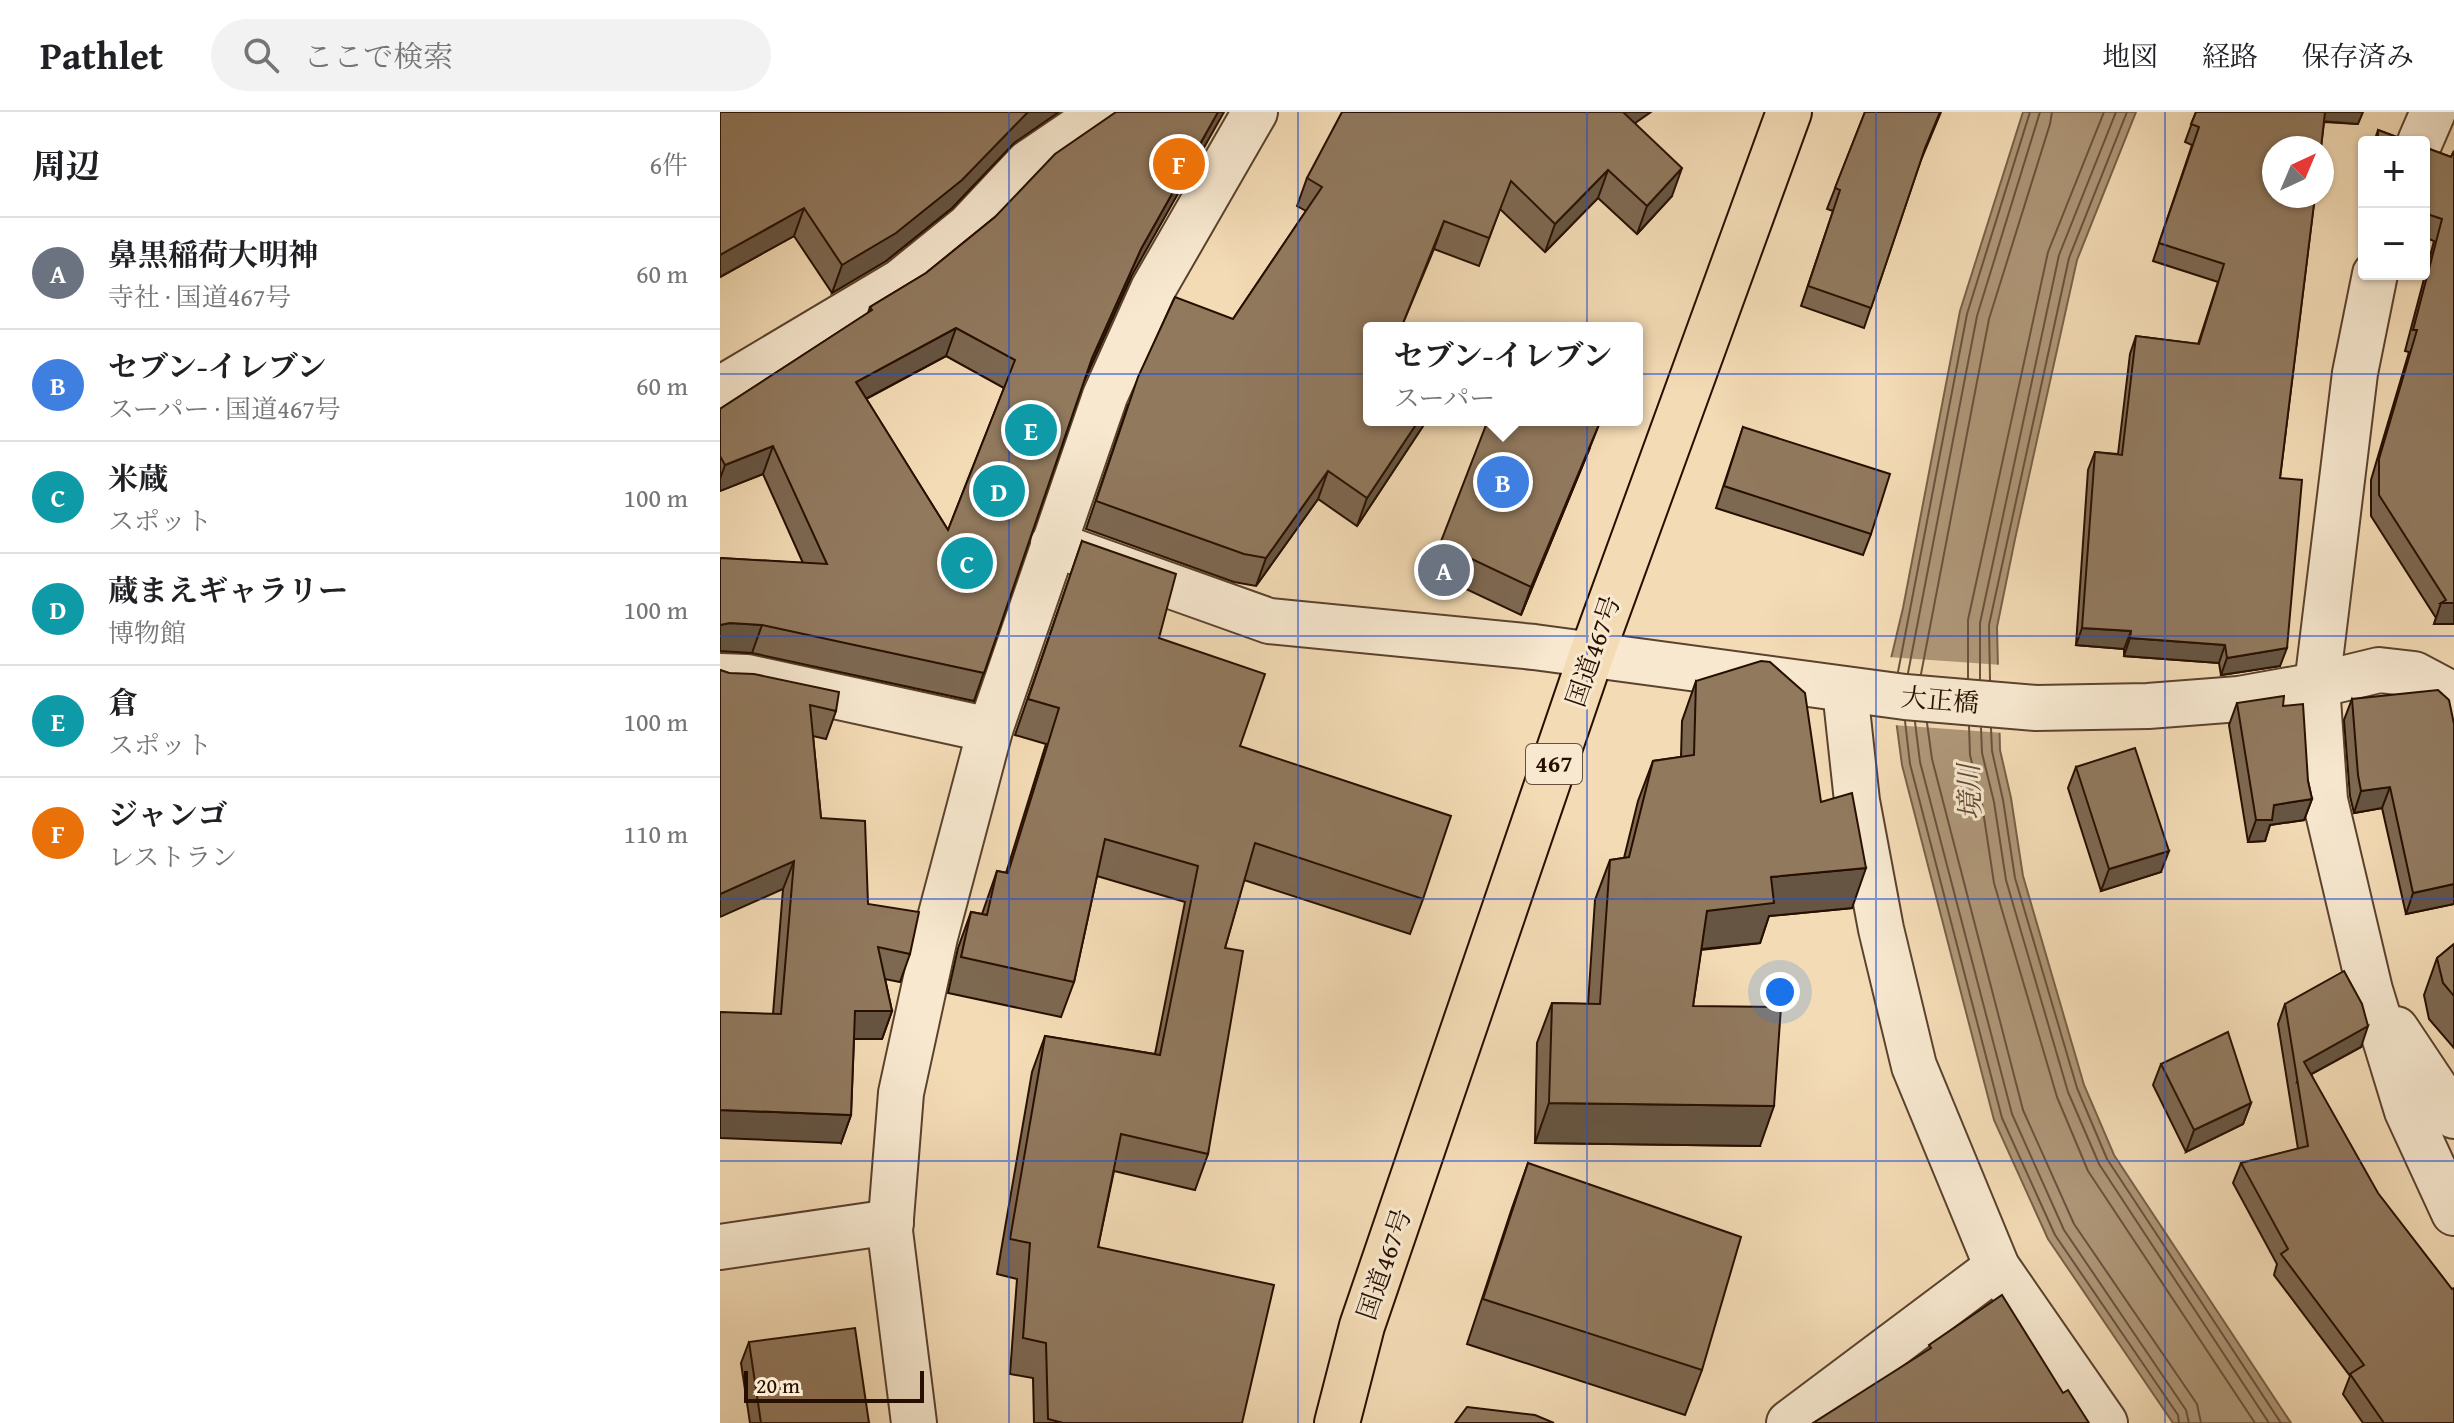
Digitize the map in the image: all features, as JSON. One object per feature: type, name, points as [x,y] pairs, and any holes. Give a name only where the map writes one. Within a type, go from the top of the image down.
[{"type":"highway","name":"国道467号","points":[[1337,1423],[1362,1326],[1591,656],[1789,112]]},
{"type":"street","points":[[720,389],[900,282],[969,226],[1028,163],[1103,112]]},
{"type":"street","points":[[914,1423],[891,1222],[901,1093],[935,937],[990,730],[1105,396],[1153,289],[1255,112]]},
{"type":"street","points":[[2423,136],[2433,112]]},
{"type":"street","points":[[2374,280],[2355,373],[2317,685],[2325,800],[2370,990],[2407,1111],[2454,1213]]},
{"type":"street","name":"大正橋","points":[[1053,544],[1269,621],[1534,647],[1845,690],[2036,708],[2148,706],[2239,699],[2379,670],[2414,674],[2446,691],[2454,701]]},
{"type":"street","points":[[720,676],[747,677],[990,730]]},
{"type":"street","points":[[1845,690],[1860,815],[1881,929],[1914,1066],[1997,1267],[2105,1423]]},
{"type":"street","points":[[2370,990],[2454,1116]]},
{"type":"street","points":[[720,1247],[891,1222]]},
{"type":"street","points":[[1789,1423],[1997,1267]]},
{"type":"water","name":"境川","points":[[2023,112],[2136,112],[2077,260],[1997,627],[2000,750],[2023,876],[2084,1085],[2114,1155],[2291,1423],[2173,1423],[2048,1239],[1994,1120],[1902,765],[1889,667],[1960,311]]},
{"type":"pier","points":[[1888,657],[2002,665],[2004,733],[1893,725],[1885,667]]},
{"type":"building","points":[[720,112],[1028,112],[962,180],[896,233],[842,265],[804,208],[720,255]]},
{"type":"building","points":[[1116,112],[1218,112],[1141,249],[1092,358],[984,673],[762,625],[720,625],[720,558],[827,564],[773,446],[725,465],[720,456],[720,409],[872,310],[870,307],[926,273],[995,217],[1055,154]],"holes":[[[956,328],[1015,360],[948,530],[856,382]]]},
{"type":"building","points":[[1342,112],[1623,112],[1682,168],[1647,206],[1608,170],[1555,224],[1511,181],[1489,238],[1444,221],[1403,322],[1363,322],[1363,426],[1415,426],[1367,498],[1328,471],[1266,558],[1244,554],[1096,501],[1138,377],[1175,297],[1233,319],[1322,187],[1307,178]]},
{"type":"building","points":[[1865,112],[1940,112],[1871,308],[1808,286],[1840,190],[1835,188]]},
{"type":"building","points":[[2196,112],[2325,112],[2322,136],[2262,136],[2262,208],[2314,208],[2280,478],[2302,480],[2287,648],[2227,658],[2225,645],[2130,638],[2131,631],[2082,628],[2095,452],[2122,455],[2136,336],[2199,344],[2224,264],[2159,243],[2199,127],[2191,124]]},
{"type":"building","points":[[2378,130],[2394,136],[2378,136]]},
{"type":"building","points":[[2430,149],[2451,157],[2454,151],[2454,603],[2441,603],[2446,600],[2379,495],[2379,459],[2417,330],[2413,330],[2426,280],[2430,280],[2430,265],[2442,219],[2430,215]]},
{"type":"building","points":[[1486,426],[1598,426],[1531,587],[1440,544]]},
{"type":"building","points":[[1743,427],[1890,474],[1871,534],[1724,486]]},
{"type":"building","points":[[1082,541],[1176,574],[1159,638],[1265,674],[1240,746],[1451,816],[1423,899],[1255,843],[1225,948],[1243,951],[1208,1154],[1121,1134],[1098,1247],[1274,1285],[1242,1423],[1063,1423],[1048,1419],[1046,1343],[1023,1338],[1030,1243],[1010,1239],[1045,1036],[1160,1055],[1198,866],[1105,839],[1074,982],[961,957],[971,912],[987,915],[997,871],[1008,873],[1059,708],[1028,699]]},
{"type":"building","points":[[1761,661],[1770,662],[1805,693],[1821,802],[1852,793],[1866,868],[1771,877],[1774,903],[1707,911],[1693,1006],[1781,1007],[1774,1106],[1549,1103],[1552,1003],[1600,1004],[1610,860],[1629,857],[1653,761],[1694,755],[1696,681]]},
{"type":"building","points":[[720,670],[839,692],[836,711],[810,705],[821,818],[865,821],[868,904],[919,912],[910,954],[878,947],[892,1011],[855,1011],[851,1115],[720,1110],[720,1012],[781,1014],[794,861],[720,894]]},
{"type":"building","points":[[2438,690],[2449,700],[2454,724],[2454,884],[2413,893],[2390,787],[2361,791],[2352,699]]},
{"type":"building","points":[[2284,696],[2283,706],[2303,704],[2312,799],[2274,805],[2272,820],[2256,820],[2237,703]]},
{"type":"building","points":[[2135,748],[2169,851],[2109,869],[2076,767]]},
{"type":"building","points":[[2454,944],[2454,996],[2443,983],[2437,958]]},
{"type":"building","points":[[2344,971],[2362,1004],[2368,1026],[2304,1062],[2378,1193],[2454,1288],[2454,1423],[2384,1423],[2350,1374],[2364,1365],[2281,1254],[2288,1249],[2241,1163],[2308,1146],[2285,1004]]},
{"type":"building","points":[[2228,1032],[2251,1103],[2194,1130],[2161,1064]]},
{"type":"building","points":[[1528,1163],[1741,1237],[1702,1370],[1483,1299]]},
{"type":"building","points":[[2002,1295],[2063,1393],[2068,1390],[2089,1423],[1813,1423],[1931,1348],[1929,1345]]},
{"type":"building","points":[[855,1328],[869,1423],[761,1423],[749,1342]]},
{"type":"building","points":[[1467,1407],[1535,1415],[1554,1423],[1455,1423]]},
{"type":"place","name":"ジャンゴ","points":[[1179,164]]},
{"type":"place","name":"倉","points":[[1031,430]]},
{"type":"place","name":"セブン-イレブン","points":[[1503,482]]},
{"type":"place","name":"蔵まえギャラリー","points":[[999,491]]},
{"type":"place","name":"米蔵","points":[[967,563]]},
{"type":"place","name":"鼻黒稲荷大明神","points":[[1444,570]]}]
